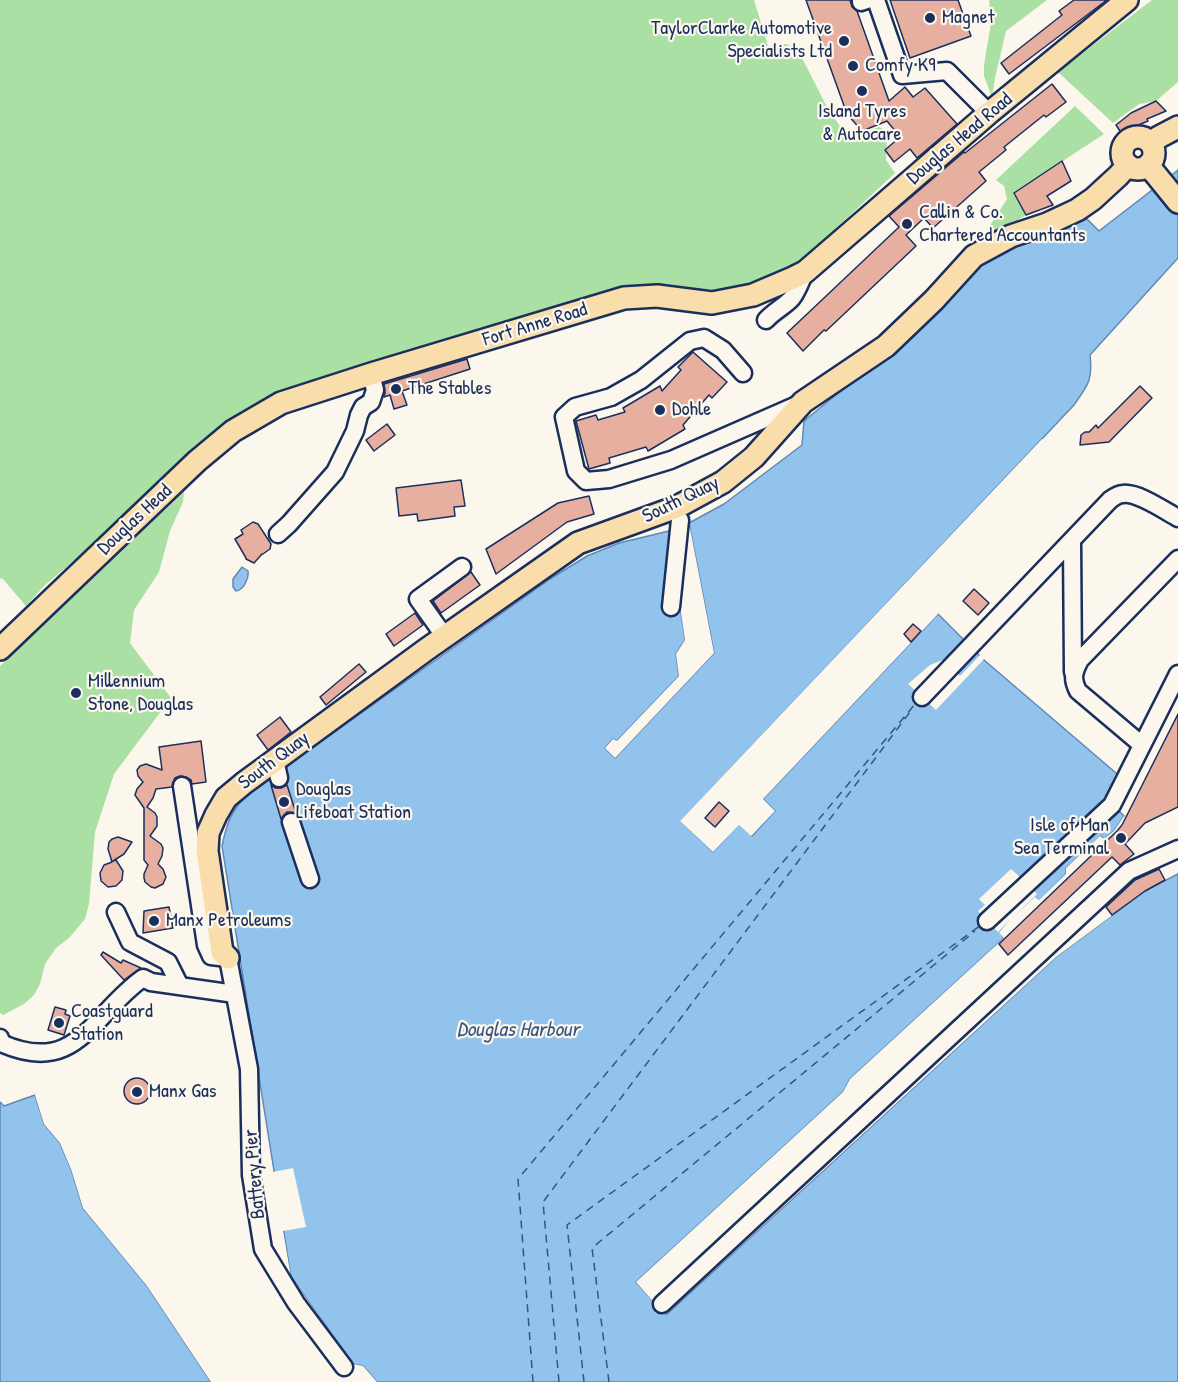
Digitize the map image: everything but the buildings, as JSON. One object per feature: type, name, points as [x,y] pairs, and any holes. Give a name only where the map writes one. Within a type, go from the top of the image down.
[{"type":"main road","name":"Douglas Head Road","points":[[799,275],[1126,0]]},
{"type":"main road","points":[[1151,143],[1178,128]]},
{"type":"main road","points":[[1138,165],[1154,156],[1151,143],[1141,137],[1131,138],[1126,142],[1122,155],[1162,182],[1178,202]]},
{"type":"main road","name":"South Quay","points":[[216,815],[226,798],[277,770],[445,637],[578,543],[676,507],[723,482],[754,457],[803,402],[886,346],[934,300],[974,256],[1011,236],[1047,224],[1077,210],[1118,176],[1138,165]]},
{"type":"main road","name":"Fort Anne Road","points":[[281,403],[624,298],[657,296],[712,303],[753,294],[799,275]]},
{"type":"main road","name":"Douglas Head","points":[[0,649],[197,461],[233,431],[281,403]]},
{"type":"main road","name":"Battery Pier","points":[[216,815],[208,833],[207,851],[222,952],[228,958]]},
{"type":"street","points":[[861,0],[861,2],[867,0]]},
{"type":"street","points":[[876,0],[902,75],[947,71],[990,113]]},
{"type":"street","points":[[766,320],[792,298],[799,287],[799,275]]},
{"type":"street","points":[[742,373],[723,350],[704,338],[690,340],[641,380],[611,397],[574,407],[564,417],[576,471],[586,481],[609,478],[671,460],[803,402]]},
{"type":"street","points":[[278,534],[336,472],[355,431],[363,407],[371,402],[375,390],[371,374]]},
{"type":"street","points":[[922,697],[1110,500],[1121,494],[1130,494],[1178,518]]},
{"type":"street","points":[[671,607],[680,520]]},
{"type":"street","points":[[1072,541],[1074,682],[1078,691],[1090,703],[1142,745]]},
{"type":"street","points":[[1074,682],[1075,669],[1080,660],[1178,559]]},
{"type":"street","points":[[445,637],[418,598],[462,567]]},
{"type":"street","points":[[987,921],[1112,805],[1178,674]]},
{"type":"street","points":[[182,786],[206,945],[211,956],[228,958]]},
{"type":"street","points":[[291,822],[310,879]]},
{"type":"street","points":[[663,1304],[1129,871],[1178,849]]},
{"type":"street","points":[[116,912],[130,942],[168,962],[180,986]]},
{"type":"street","name":"Battery Pier","points":[[228,958],[249,1069],[251,1175],[263,1249],[296,1303],[344,1367]]},
{"type":"street","points":[[0,1038],[2,1043],[18,1050],[36,1053],[59,1051],[77,1041],[129,988],[143,978],[151,982],[235,994]]},
{"type":"green space","points":[[0,0],[754,0],[768,46],[787,44],[799,52],[828,109],[844,132],[860,134],[879,127],[888,131],[886,160],[895,173],[814,249],[781,275],[724,290],[628,288],[530,314],[287,389],[247,410],[204,441],[126,516],[44,586],[26,606],[2,578],[0,579]]},
{"type":"green space","points":[[989,0],[1047,0],[1006,31],[992,97],[984,76],[991,23]]},
{"type":"green space","points":[[1152,0],[1178,0],[1178,82],[1156,101],[1139,104],[1113,123],[1058,72]]},
{"type":"green space","points":[[1075,106],[1104,134],[1014,193],[1026,215],[985,240],[982,238],[1007,199],[1004,186],[996,180]]},
{"type":"green space","points":[[184,492],[183,502],[170,531],[159,572],[134,610],[130,643],[171,698],[114,774],[95,832],[89,904],[85,919],[69,938],[56,948],[45,964],[40,984],[34,995],[24,1004],[3,1015],[0,1013],[0,666]]},
{"type":"water","name":"Douglas Harbour","points":[[1178,170],[1178,258],[1090,355],[1090,377],[1074,405],[681,821],[713,852],[739,824],[752,836],[775,811],[763,799],[938,614],[984,660],[1116,773],[1119,811],[1124,816],[1114,831],[1104,839],[1101,836],[1066,868],[1066,874],[1039,901],[1036,898],[1000,933],[1004,938],[850,1079],[843,1092],[636,1282],[666,1315],[1056,957],[1145,891],[1178,874],[1178,1382],[377,1382],[363,1366],[353,1364],[291,1277],[222,846],[233,812],[247,794],[550,579],[587,556],[619,543],[669,531],[685,640],[676,654],[679,676],[617,741],[613,739],[605,748],[615,758],[714,653],[689,523],[724,504],[802,445],[804,421],[913,332],[986,256],[1024,240],[1046,236],[1087,219],[1099,231]]},
{"type":"water","points":[[242,567],[248,571],[248,577],[244,586],[236,591],[233,587],[233,579]]},
{"type":"water","points":[[35,1095],[44,1124],[60,1143],[83,1208],[147,1286],[211,1382],[0,1382],[0,1102],[4,1106]]},
{"type":"pier","points":[[1042,439],[1045,441],[685,821],[713,848],[738,822],[741,822],[751,832],[771,811],[761,801],[761,797],[936,612],[938,614],[763,799],[775,811],[751,836],[739,825],[713,852],[680,821]]},
{"type":"pier","points":[[689,523],[714,653],[615,758],[605,748],[613,739],[617,741],[679,676],[676,654],[685,640],[669,531],[671,530],[688,640],[679,655],[682,676],[619,743],[614,742],[609,748],[615,754],[711,652],[686,524]]},
{"type":"pier","points":[[965,637],[976,648],[955,671],[960,676],[981,654],[985,658],[936,710],[908,684],[930,665],[945,659]]},
{"type":"pier","points":[[1116,773],[1119,811],[1034,891],[1037,894],[1011,919],[1035,897],[1039,900],[1066,874],[1066,868],[1100,836],[1104,839],[1114,831],[1124,816],[1125,819],[1116,833],[1105,841],[1100,840],[1069,870],[1068,876],[1041,903],[1035,902],[1003,933],[1007,937],[1006,940],[852,1081],[845,1095],[640,1282],[666,1311],[1054,954],[1143,888],[1145,891],[1056,957],[665,1315],[636,1282],[843,1092],[850,1079],[1004,938],[999,933],[1010,920],[998,932],[978,911],[985,905],[979,899],[1011,869],[1020,877],[1102,802]]},
{"type":"pier","points":[[249,1042],[252,1042],[273,1172],[293,1168],[306,1227],[283,1231],[291,1277],[353,1364],[363,1366],[377,1382],[373,1382],[362,1369],[351,1366],[288,1278]]},
{"type":"pier","points":[[36,1092],[46,1123],[63,1142],[86,1206],[149,1284],[214,1382],[211,1382],[147,1286],[83,1208],[60,1143],[44,1124]]},
{"type":"ferry route","points":[[533,1382],[518,1179],[916,703]]},
{"type":"ferry route","points":[[559,1382],[543,1202],[910,712]]},
{"type":"ferry route","points":[[584,1382],[567,1225],[981,925]]},
{"type":"ferry route","points":[[609,1382],[592,1248],[975,931]]},
{"type":"place","name":"Magnet","points":[[930,18]]},
{"type":"place","name":"TaylorClarke Automotive Specialists Ltd","points":[[844,41]]},
{"type":"place","name":"Comfy K9","points":[[853,66]]},
{"type":"place","name":"Island Tyres & Autocare","points":[[862,91]]},
{"type":"place","name":"Callin & Co. Chartered Accountants","points":[[907,224]]},
{"type":"place","name":"The Stables","points":[[396,389]]},
{"type":"place","name":"Dohle","points":[[660,410]]},
{"type":"place","name":"Millennium Stone, Douglas","points":[[76,693]]},
{"type":"place","name":"Douglas Lifeboat Station","points":[[284,802]]},
{"type":"place","name":"Isle of Man Sea Terminal","points":[[1121,838]]},
{"type":"place","name":"Manx Petroleums","points":[[154,921]]},
{"type":"place","name":"Coastguard Station","points":[[59,1023]]},
{"type":"place","name":"Manx Gas","points":[[137,1092]]}]
